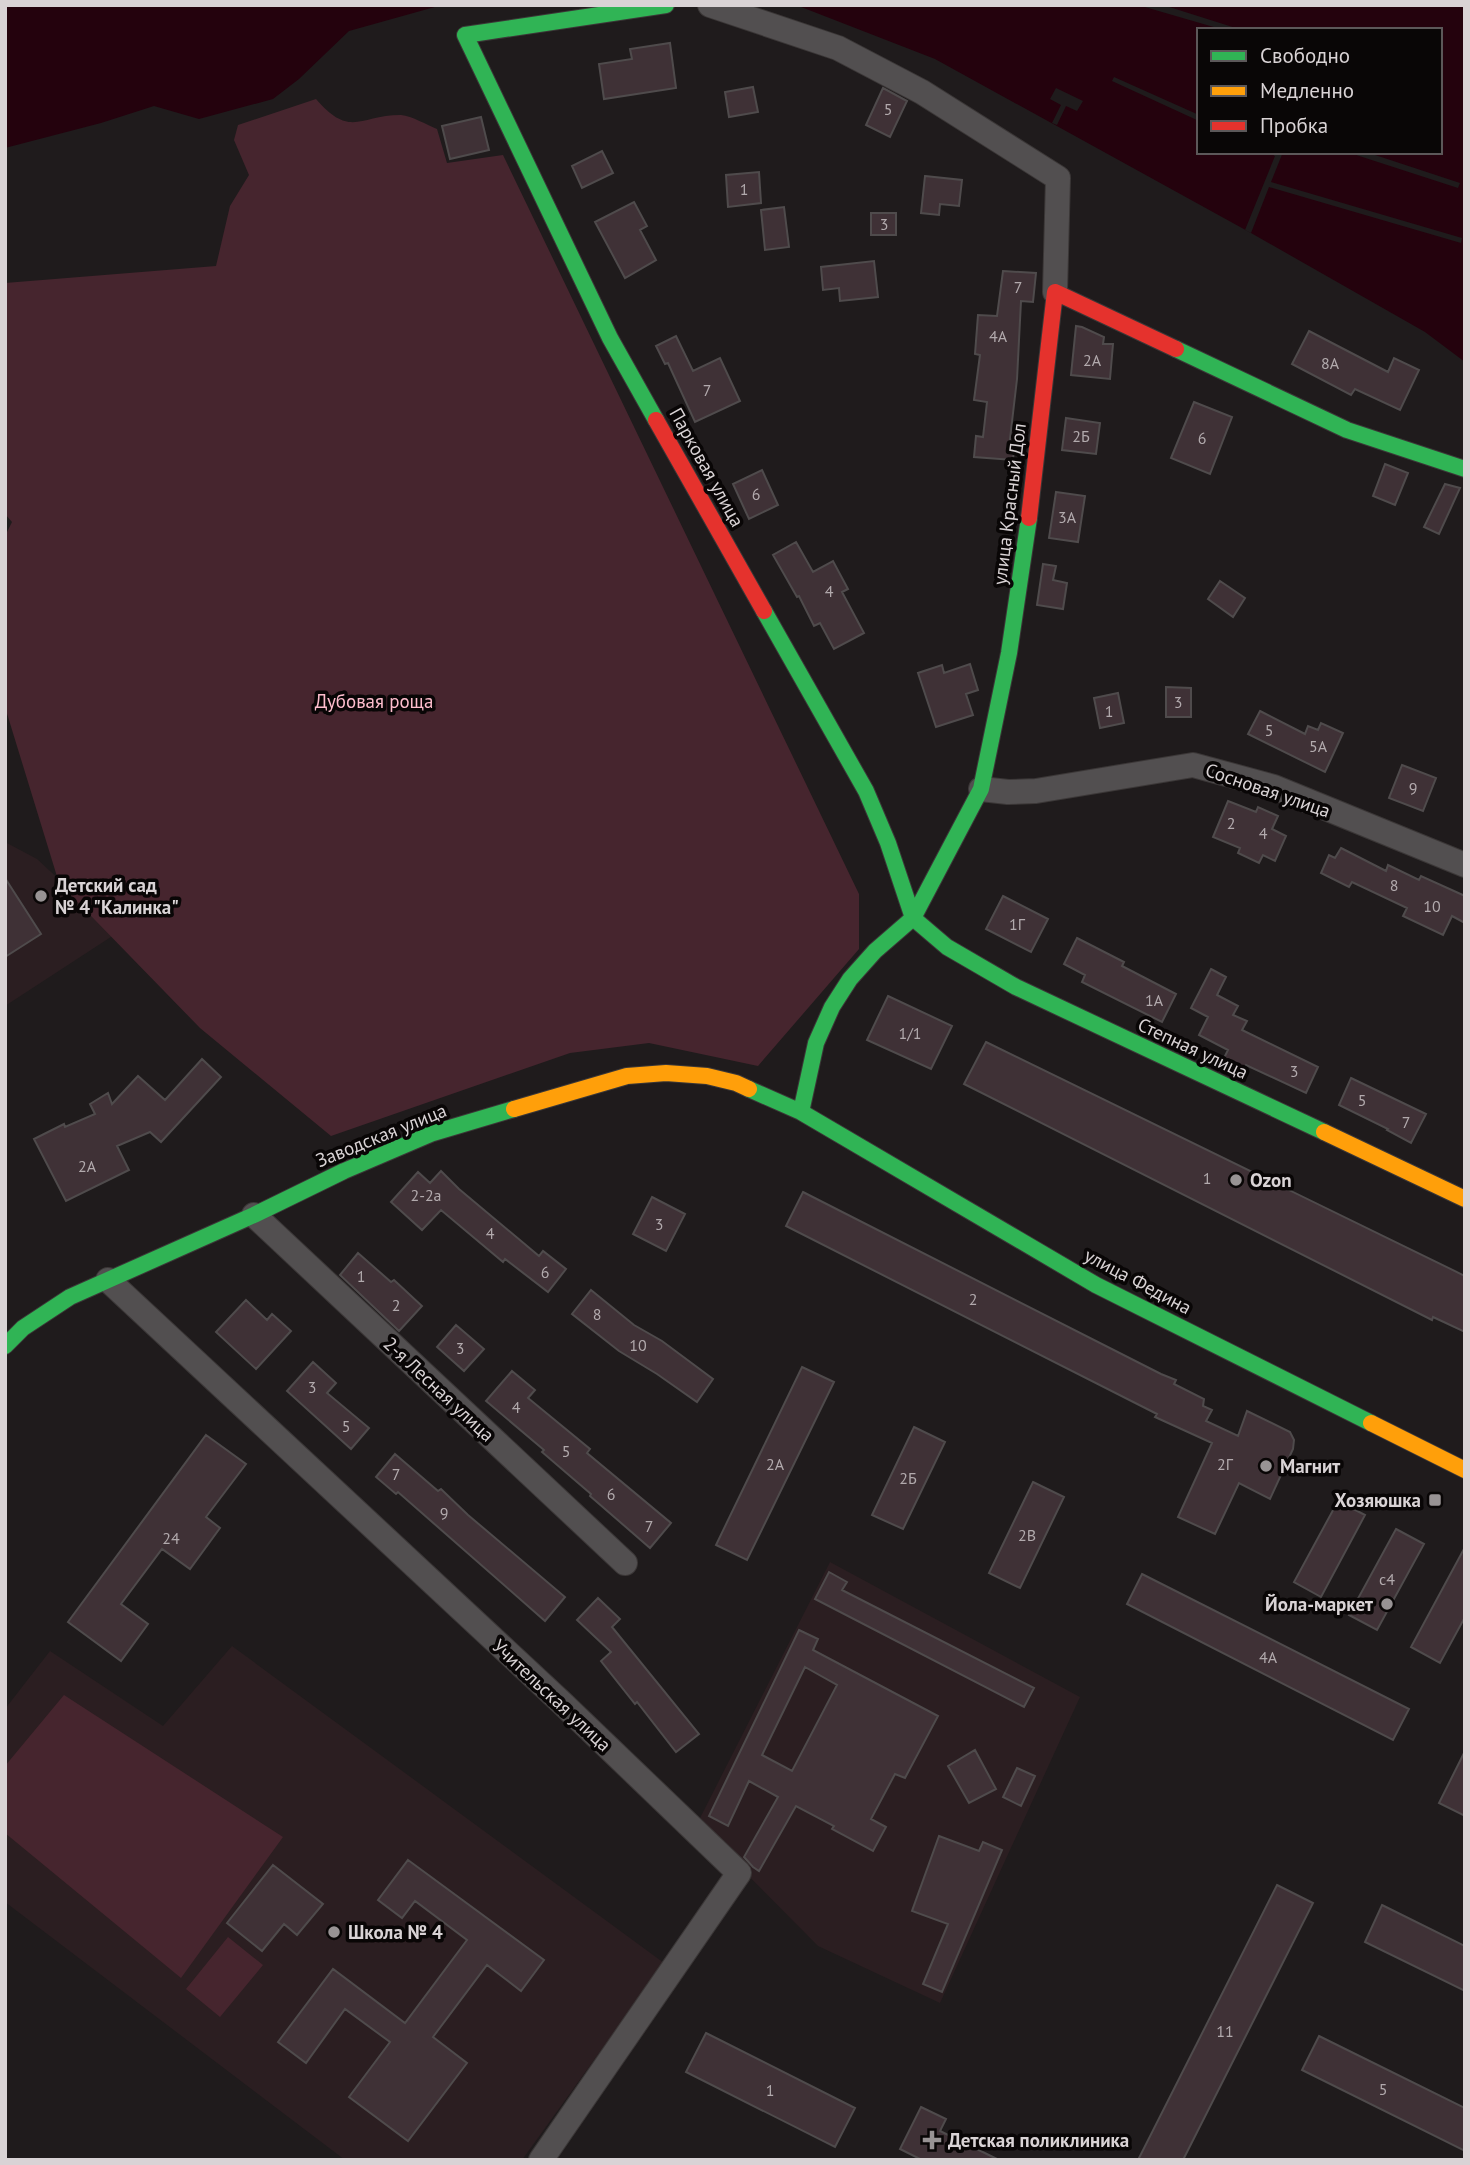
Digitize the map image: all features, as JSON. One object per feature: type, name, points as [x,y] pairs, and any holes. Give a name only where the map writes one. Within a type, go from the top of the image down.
[{"type":"street","name":"Парковая улица","points":[[666,5],[465,35],[610,338],[866,791],[888,843],[913,918]]},
{"type":"street","points":[[710,5],[838,48],[922,92],[1058,178],[1055,292],[1347,430],[1465,469]]},
{"type":"street","name":"улица Красный Дол","points":[[801,1112],[816,1043],[832,1007],[850,979],[875,951],[913,918],[981,789],[1009,653],[1025,551],[1055,292]]},
{"type":"street","name":"Сосновая улица","points":[[981,789],[1037,791],[1193,765],[1274,788],[1465,864]]},
{"type":"street","name":"Степная улица","points":[[913,918],[947,947],[1016,987],[1465,1199]]},
{"type":"street","name":"Заводская улица","points":[[5,1346],[23,1328],[70,1297],[433,1133],[627,1076],[666,1073],[707,1076],[736,1083],[801,1112]]},
{"type":"street","name":"улица Федина","points":[[801,1112],[1097,1285],[1465,1470]]},
{"type":"street","name":"2-я Лесная улица","points":[[254,1215],[625,1563]]},
{"type":"street","name":"Учительская улица","points":[[108,1280],[552,1694],[739,1873],[541,2160]]},
{"type":"shaded area","points":[[5,5],[442,5],[349,31],[299,79],[273,99],[199,119],[154,106],[5,148]]},
{"type":"shaded area","points":[[796,5],[1465,5],[1465,362],[1425,332],[935,59]]},
{"type":"shaded area","name":"Детский сад № 4 \"Калинка\"","points":[[5,842],[37,859],[117,933],[5,1006]]},
{"type":"shaded area","points":[[830,1562],[1080,1697],[940,2003],[818,1946],[697,1824]]},
{"type":"shaded area","name":"Школа № 4","points":[[232,1646],[664,1963],[522,2160],[345,2160],[5,1902],[5,1709],[50,1651],[163,1726]]},
{"type":"green space","name":"Дубовая роща","points":[[316,99],[328,111],[347,122],[401,115],[437,129],[447,163],[503,155],[859,894],[859,949],[758,1066],[649,1043],[570,1053],[331,1136],[200,1028],[59,883],[5,707],[5,536],[12,522],[5,514],[5,283],[216,266],[230,206],[249,175],[234,140],[238,125]]},
{"type":"green space","points":[[64,1695],[283,1837],[181,1978],[5,1833],[5,1766]]},
{"type":"green space","points":[[228,1937],[263,1965],[220,2017],[186,1989]]},
{"type":"pier","points":[[1138,5],[1163,5],[1236,28],[1217,28]]},
{"type":"pier","points":[[1114,77],[1197,114],[1197,120],[1112,81]]},
{"type":"pier","points":[[1056,88],[1083,101],[1077,111],[1066,106],[1057,125],[1052,123],[1061,105],[1050,99]]},
{"type":"pier","points":[[1272,154],[1282,154],[1271,182],[1462,238],[1461,243],[1269,187],[1251,233],[1245,230],[1275,156]]},
{"type":"pier","points":[[1353,154],[1372,154],[1460,183],[1458,188]]},
{"type":"building","points":[[670,43],[676,88],[604,99],[599,64],[632,59],[630,49]]},
{"type":"building","points":[[753,87],[758,112],[729,117],[725,92]]},
{"type":"building","points":[[883,88],[907,101],[890,137],[866,125]]},
{"type":"building","points":[[481,117],[489,150],[450,159],[442,126]]},
{"type":"building","points":[[602,151],[613,173],[582,188],[572,166]]},
{"type":"building","points":[[759,172],[761,203],[728,207],[726,175]]},
{"type":"building","points":[[925,176],[962,180],[959,206],[940,204],[939,215],[921,213]]},
{"type":"building","points":[[634,202],[647,226],[640,230],[656,260],[625,278],[595,222]]},
{"type":"building","points":[[784,207],[789,247],[765,250],[761,210]]},
{"type":"building","points":[[871,213],[896,213],[896,235],[871,235]]},
{"type":"building","points":[[874,261],[878,297],[840,301],[839,288],[823,290],[821,267]]},
{"type":"building","points":[[1003,271],[1036,273],[1033,302],[1021,301],[1017,379],[1010,439],[1015,439],[1013,460],[974,457],[976,436],[983,437],[987,402],[974,400],[980,355],[975,354],[978,315],[997,316]]},
{"type":"building","points":[[1076,326],[1104,337],[1103,344],[1113,344],[1110,379],[1071,375]]},
{"type":"building","points":[[1309,331],[1388,372],[1394,358],[1419,370],[1400,410],[1355,389],[1351,395],[1292,364]]},
{"type":"building","points":[[676,336],[693,371],[720,358],[740,401],[695,422],[668,363],[665,364],[656,346]]},
{"type":"building","points":[[1194,402],[1232,417],[1210,474],[1171,458]]},
{"type":"building","points":[[1066,418],[1100,423],[1096,454],[1062,450]]},
{"type":"building","points":[[1385,464],[1408,473],[1395,505],[1373,496]]},
{"type":"building","points":[[762,470],[778,505],[749,519],[733,484]]},
{"type":"building","points":[[1445,484],[1460,488],[1439,534],[1424,527]]},
{"type":"building","points":[[1056,492],[1085,496],[1078,542],[1049,538]]},
{"type":"building","points":[[796,542],[813,572],[833,561],[848,589],[842,592],[864,633],[834,649],[820,623],[814,626],[773,555]]},
{"type":"building","points":[[1043,564],[1056,566],[1053,580],[1067,583],[1063,609],[1037,605]]},
{"type":"building","points":[[1220,581],[1245,598],[1233,617],[1208,599]]},
{"type":"building","points":[[970,664],[978,690],[966,694],[973,715],[936,727],[918,673],[942,665],[944,673]]},
{"type":"building","points":[[1166,687],[1191,688],[1191,717],[1166,717]]},
{"type":"building","points":[[1118,693],[1124,723],[1100,728],[1094,698]]},
{"type":"building","points":[[1260,711],[1305,734],[1308,726],[1318,730],[1321,723],[1343,733],[1325,772],[1248,734]]},
{"type":"building","points":[[1402,765],[1436,778],[1423,811],[1389,798]]},
{"type":"building","points":[[1228,801],[1256,812],[1258,807],[1278,816],[1272,829],[1286,836],[1275,861],[1263,855],[1259,863],[1238,853],[1240,848],[1213,837]]},
{"type":"building","points":[[1341,848],[1386,871],[1388,865],[1419,880],[1421,876],[1465,896],[1465,923],[1452,916],[1443,935],[1403,916],[1407,908],[1352,882],[1349,887],[1321,873],[1329,855],[1335,858]]},
{"type":"building","points":[[5,878],[41,934],[5,957]]},
{"type":"building","points":[[1003,896],[1048,919],[1031,952],[986,929]]},
{"type":"building","points":[[1077,938],[1124,962],[1122,966],[1176,994],[1162,1022],[1082,982],[1085,975],[1064,964]]},
{"type":"building","points":[[1211,969],[1226,977],[1217,995],[1238,1006],[1233,1015],[1247,1021],[1242,1030],[1318,1067],[1306,1093],[1246,1065],[1242,1072],[1222,1062],[1228,1050],[1199,1035],[1208,1017],[1191,1008]]},
{"type":"building","points":[[888,996],[952,1026],[931,1069],[867,1040]]},
{"type":"building","points":[[986,1042],[1465,1276],[1465,1332],[1433,1317],[1432,1320],[964,1084]]},
{"type":"building","points":[[202,1059],[221,1077],[161,1142],[150,1132],[117,1146],[129,1170],[66,1201],[34,1139],[64,1124],[65,1127],[95,1114],[90,1104],[108,1093],[112,1104],[138,1076],[165,1100]]},
{"type":"building","points":[[1351,1078],[1426,1114],[1411,1143],[1339,1105]]},
{"type":"building","points":[[441,1171],[539,1256],[543,1251],[566,1269],[548,1292],[505,1259],[503,1262],[441,1210],[422,1230],[391,1202],[418,1172],[430,1183]]},
{"type":"building","points":[[803,1192],[1176,1380],[1174,1384],[1204,1399],[1203,1406],[1212,1410],[1206,1421],[1238,1436],[1247,1411],[1290,1432],[1294,1440],[1293,1449],[1270,1499],[1239,1483],[1215,1534],[1178,1517],[1212,1443],[1155,1417],[1157,1414],[786,1226]]},
{"type":"building","points":[[652,1197],[685,1214],[666,1251],[633,1234]]},
{"type":"building","points":[[358,1253],[391,1282],[394,1280],[422,1306],[399,1331],[340,1275]]},
{"type":"building","points":[[591,1290],[634,1325],[662,1341],[713,1379],[697,1402],[619,1351],[572,1314]]},
{"type":"building","points":[[246,1300],[267,1320],[272,1314],[291,1331],[256,1369],[216,1332]]},
{"type":"building","points":[[456,1325],[484,1349],[464,1371],[437,1347]]},
{"type":"building","points":[[313,1362],[336,1383],[327,1393],[369,1428],[351,1449],[287,1391]]},
{"type":"building","points":[[802,1367],[834,1382],[747,1560],[716,1545]]},
{"type":"building","points":[[512,1371],[535,1390],[528,1398],[590,1449],[587,1453],[671,1523],[650,1548],[542,1452],[544,1450],[486,1401]]},
{"type":"building","points":[[914,1427],[945,1442],[903,1529],[872,1515]]},
{"type":"building","points":[[206,1435],[246,1464],[206,1517],[220,1528],[190,1569],[162,1549],[121,1604],[148,1624],[121,1661],[68,1622]]},
{"type":"building","points":[[395,1454],[438,1491],[441,1489],[565,1597],[545,1621],[398,1492],[396,1494],[376,1477]]},
{"type":"building","points":[[1033,1482],[1064,1497],[1020,1588],[989,1573]]},
{"type":"building","points":[[1338,1501],[1365,1515],[1321,1597],[1294,1582]]},
{"type":"building","points":[[1396,1529],[1424,1544],[1377,1630],[1349,1615]]},
{"type":"building","points":[[1465,1547],[1465,1617],[1440,1663],[1411,1647]]},
{"type":"building","points":[[829,1572],[847,1582],[842,1590],[1034,1688],[1024,1707],[815,1599]]},
{"type":"building","points":[[1142,1574],[1409,1709],[1393,1740],[1127,1604]]},
{"type":"building","points":[[598,1598],[620,1619],[612,1627],[699,1734],[676,1752],[601,1661],[611,1652],[577,1620]]},
{"type":"building","points":[[799,1630],[818,1639],[813,1650],[938,1716],[905,1778],[895,1774],[871,1819],[886,1827],[873,1851],[796,1806],[759,1871],[744,1857],[778,1797],[749,1781],[728,1826],[709,1816]],"holes":[[[805,1667],[837,1685],[792,1771],[762,1755]]]},
{"type":"building","points":[[975,1750],[996,1789],[969,1803],[948,1766]]},
{"type":"building","points":[[1465,1751],[1465,1816],[1439,1803]]},
{"type":"building","points":[[1017,1768],[1035,1776],[1021,1806],[1003,1797]]},
{"type":"building","points":[[939,1836],[979,1851],[983,1842],[1002,1850],[942,1992],[923,1984],[948,1924],[912,1911]]},
{"type":"building","points":[[408,1860],[544,1960],[521,1991],[487,1965],[433,2037],[467,2063],[408,2141],[349,2097],[390,2042],[345,2009],[306,2063],[278,2042],[333,1969],[405,2023],[467,1940],[415,1901],[402,1918],[378,1900]]},
{"type":"building","points":[[273,1865],[323,1904],[297,1935],[284,1924],[262,1951],[227,1923]]},
{"type":"building","points":[[1277,1885],[1313,1903],[1183,2160],[1138,2160]]},
{"type":"building","points":[[1382,1905],[1465,1946],[1465,1991],[1365,1942]]},
{"type":"building","points":[[706,2033],[855,2108],[835,2147],[686,2072]]},
{"type":"building","points":[[1319,2036],[1465,2108],[1465,2151],[1302,2070]]},
{"type":"building","name":"Детская поликлиника","points":[[921,2107],[946,2119],[940,2131],[999,2160],[922,2160],[900,2149]]},
{"type":"traffic: fast","points":[[656,420],[610,338],[465,35],[666,5]]},
{"type":"traffic: fast","points":[[1176,349],[1347,430],[1465,469]]},
{"type":"traffic: fast","points":[[801,1112],[816,1043],[832,1007],[850,979],[875,951],[913,918],[981,789],[1009,653],[1029,518]]},
{"type":"traffic: fast","points":[[764,611],[866,791],[888,843],[913,918],[947,947],[1016,987],[1324,1132]]},
{"type":"traffic: fast","points":[[749,1089],[801,1112],[1096,1285],[1371,1423]]},
{"type":"traffic: fast","points":[[5,1346],[23,1328],[70,1297],[433,1133],[514,1109]]},
{"type":"traffic: slow","points":[[514,1109],[627,1076],[666,1073],[707,1076],[749,1089]]},
{"type":"traffic: slow","points":[[1324,1132],[1465,1199]]},
{"type":"traffic: slow","points":[[1371,1423],[1465,1470]]},
{"type":"traffic: jam","points":[[1029,518],[1055,292],[1176,349]]},
{"type":"traffic: jam","points":[[656,420],[764,611]]},
{"type":"place","name":"Детский сад № 4 \"Калинка\"","points":[[41,896]]},
{"type":"place","name":"Ozon","points":[[1236,1180]]},
{"type":"place","name":"Магнит","points":[[1266,1466]]},
{"type":"place","name":"Хозяюшка","points":[[1435,1500]]},
{"type":"place","name":"Йола-маркет","points":[[1387,1604]]},
{"type":"place","name":"Школа № 4","points":[[334,1932]]},
{"type":"place","name":"Детская поликлиника","points":[[932,2140]]}]
